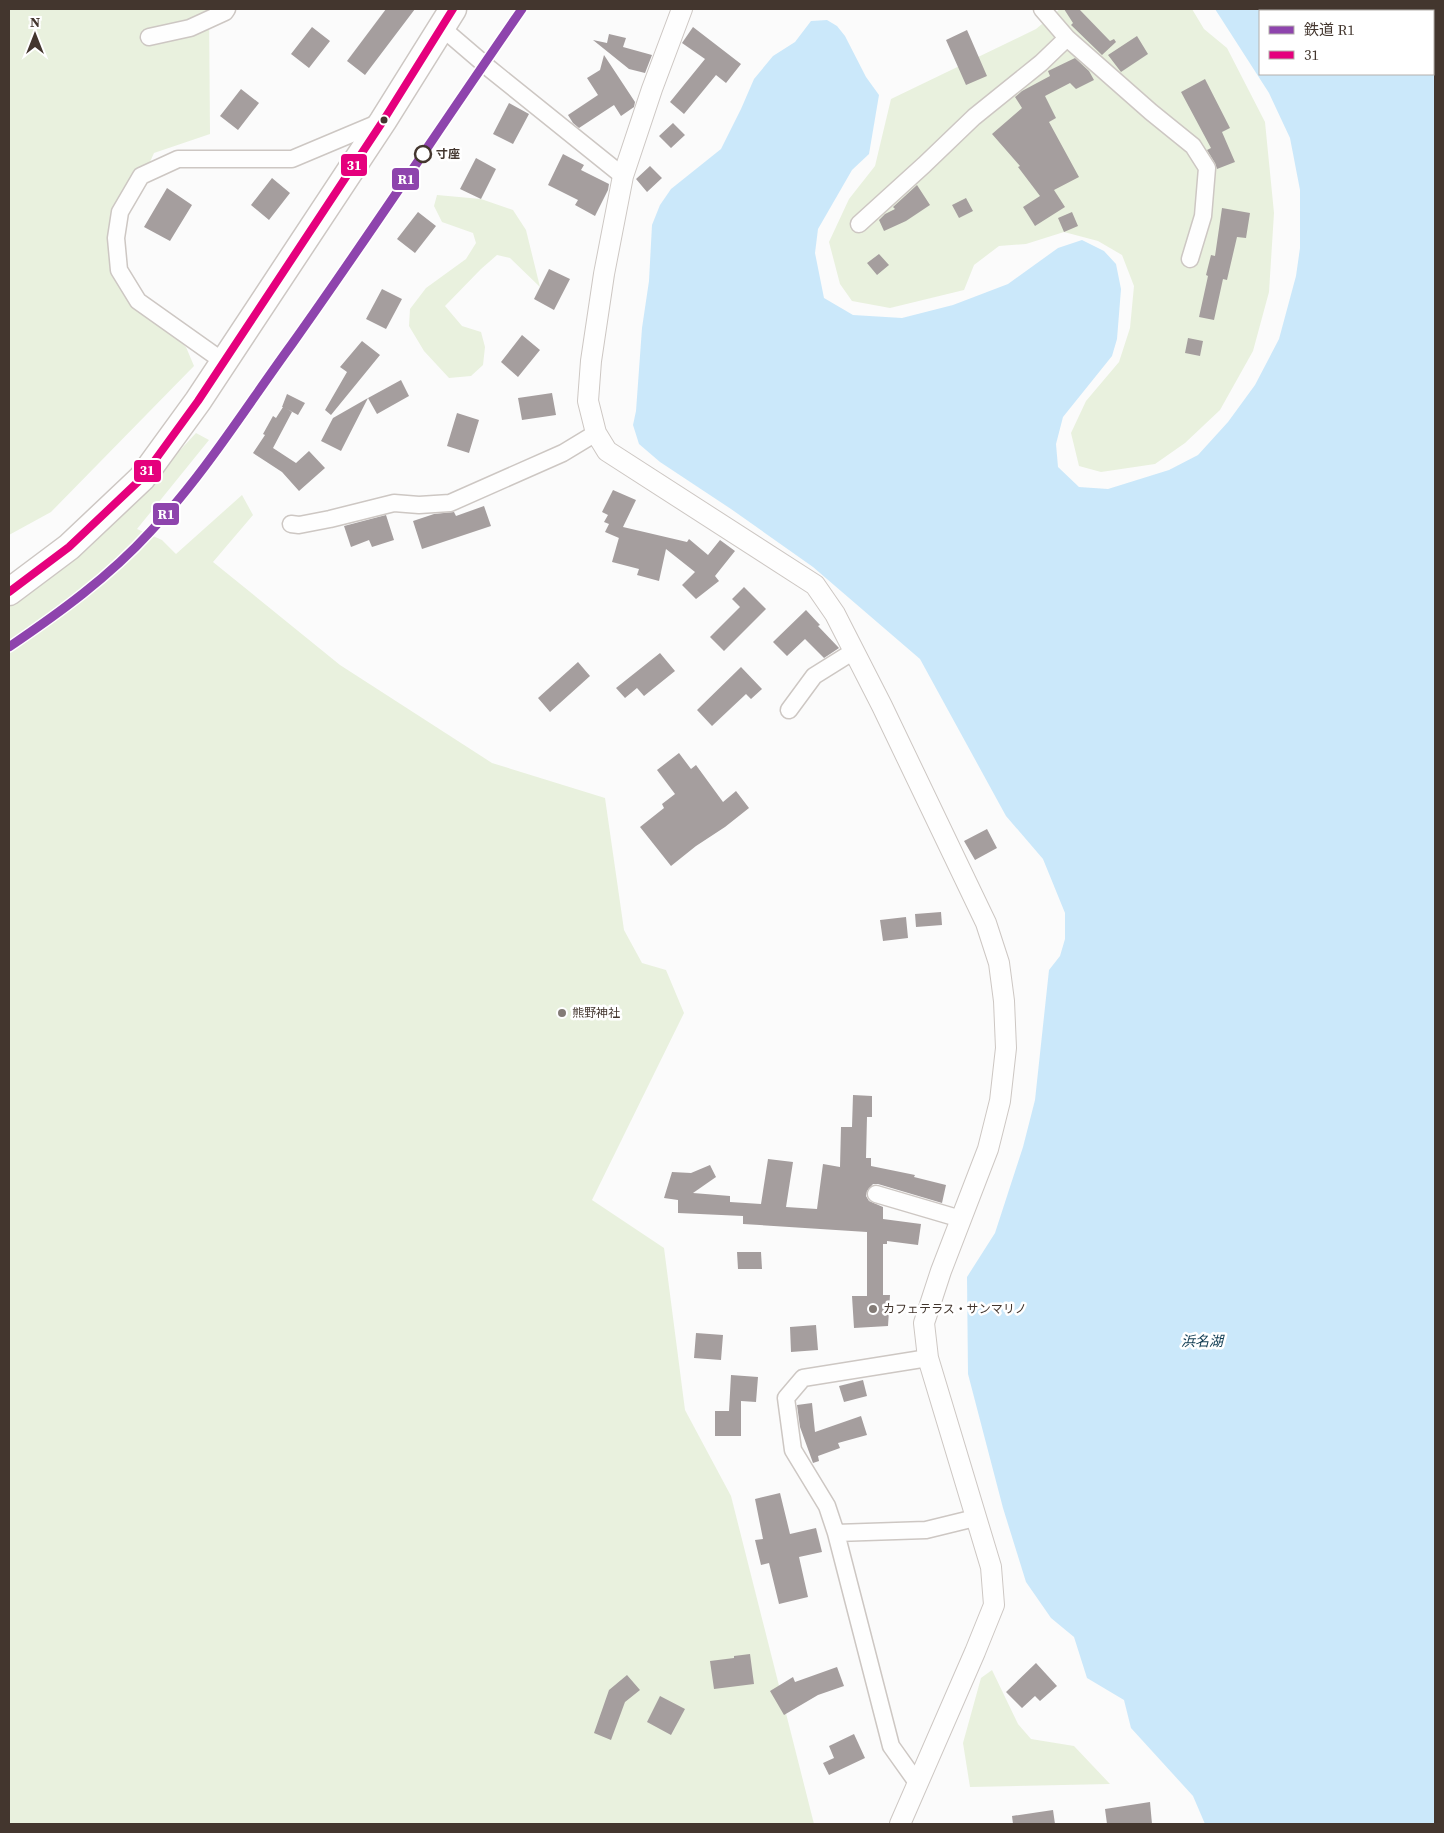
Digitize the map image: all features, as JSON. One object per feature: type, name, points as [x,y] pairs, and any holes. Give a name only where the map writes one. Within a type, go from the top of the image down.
[{"type":"highway","points":[[9,592],[70,547],[142,478],[224,362],[447,18]]},
{"type":"street","points":[[149,37],[190,28],[225,12],[227,9]]},
{"type":"street","points":[[682,9],[623,176],[604,274],[591,361],[588,401],[596,433],[608,451],[815,585],[835,614],[854,651],[986,923],[999,963],[1004,1001],[1006,1048],[1000,1101],[988,1148],[941,1271],[924,1323],[928,1358],[991,1567],[994,1604],[900,1824]]},
{"type":"street","points":[[1042,9],[1067,38],[1151,112],[1193,146],[1207,168],[1203,216],[1190,259]]},
{"type":"street","points":[[447,18],[490,69],[623,176]]},
{"type":"street","points":[[858,224],[974,117],[1041,63],[1067,38]]},
{"type":"street","points":[[224,362],[138,301],[119,270],[116,238],[120,212],[142,176],[178,159],[292,159],[382,121]]},
{"type":"street","points":[[291,524],[299,525],[330,519],[394,503],[418,505],[450,503],[563,453],[596,433]]},
{"type":"street","points":[[789,710],[814,676],[854,651]]},
{"type":"street","points":[[876,1194],[961,1218]]},
{"type":"street","points":[[918,1784],[891,1746],[836,1533],[827,1506],[793,1450],[786,1398],[803,1378],[928,1358]]},
{"type":"street","points":[[836,1533],[926,1530],[975,1518]]},
{"type":"green space","points":[[9,9],[209,9],[210,134],[154,153],[116,238],[138,301],[186,347],[194,366],[51,512],[9,535]]},
{"type":"green space","points":[[1060,9],[1192,9],[1204,29],[1227,48],[1265,122],[1274,213],[1269,292],[1253,351],[1220,410],[1185,443],[1155,464],[1101,472],[1079,466],[1071,433],[1086,401],[1119,362],[1130,328],[1134,286],[1122,255],[1098,241],[1064,232],[1026,244],[999,246],[974,265],[964,290],[890,308],[852,301],[840,284],[829,242],[849,199],[875,166],[891,99],[1036,29]]},
{"type":"green space","points":[[437,195],[481,199],[513,210],[526,230],[540,287],[510,258],[497,255],[445,306],[462,326],[481,332],[485,347],[483,365],[471,376],[449,378],[424,351],[409,326],[410,309],[426,288],[466,259],[476,243],[473,233],[442,222],[434,206]]},
{"type":"green space","points":[[196,433],[209,440],[137,529],[162,540],[176,554],[242,495],[253,515],[213,562],[340,665],[492,763],[605,798],[624,930],[642,963],[666,970],[684,1013],[592,1200],[664,1248],[685,1410],[731,1496],[814,1824],[9,1824],[9,605],[89,548]]},
{"type":"green space","points":[[992,1670],[1018,1724],[1031,1739],[1074,1746],[1110,1784],[970,1787],[963,1743],[981,1678]]},
{"type":"water","name":"浜名湖","points":[[1215,9],[1435,9],[1435,1824],[1205,1824],[1193,1796],[1131,1728],[1124,1700],[1087,1678],[1074,1637],[1051,1618],[1026,1582],[1003,1508],[968,1374],[967,1277],[995,1233],[1023,1147],[1035,1100],[1049,970],[1060,956],[1065,939],[1065,913],[1043,859],[1006,816],[920,659],[813,567],[660,462],[639,444],[633,425],[636,411],[642,328],[649,281],[652,225],[660,205],[671,189],[721,149],[754,79],[773,56],[795,42],[811,21],[827,20],[837,26],[845,36],[866,77],[879,95],[869,154],[852,170],[818,229],[815,253],[824,298],[853,315],[902,318],[953,305],[1008,284],[1058,248],[1082,240],[1104,251],[1116,264],[1121,289],[1117,339],[1112,356],[1063,417],[1056,444],[1058,467],[1079,487],[1108,489],[1169,470],[1198,455],[1228,422],[1255,385],[1279,339],[1296,276],[1300,248],[1300,190],[1290,138],[1269,93]]},
{"type":"building","points":[[386,9],[415,9],[365,75],[347,61]]},
{"type":"building","points":[[1064,9],[1079,9],[1110,41],[1114,39],[1116,42],[1102,55],[1071,25],[1073,23]]},
{"type":"building","points":[[312,27],[330,41],[309,68],[291,54]]},
{"type":"building","points":[[693,27],[741,64],[726,83],[716,75],[684,114],[670,102],[705,59],[682,43]]},
{"type":"building","points":[[967,30],[987,76],[966,85],[946,40]]},
{"type":"building","points":[[609,34],[626,38],[623,47],[652,55],[645,73],[629,69],[593,40],[607,43]]},
{"type":"building","points":[[1137,36],[1148,54],[1121,72],[1108,55]]},
{"type":"building","points":[[604,55],[635,102],[634,107],[621,116],[614,105],[579,128],[568,115],[598,95],[587,78],[600,70]]},
{"type":"building","points":[[1075,58],[1089,71],[1094,80],[1076,89],[1070,83],[1045,96],[1056,118],[1049,122],[1079,177],[1054,190],[1065,207],[1035,226],[1023,207],[1040,196],[1018,167],[1020,166],[992,134],[1022,108],[1015,97],[1022,91],[1050,76],[1048,71]]},
{"type":"building","points":[[1205,79],[1230,128],[1222,132],[1235,162],[1217,169],[1207,150],[1211,148],[1181,92]]},
{"type":"building","points":[[241,89],[259,103],[238,130],[220,116]]},
{"type":"building","points":[[509,103],[529,114],[513,144],[493,134]]},
{"type":"building","points":[[673,123],[685,135],[671,148],[659,136]]},
{"type":"building","points":[[563,154],[584,165],[581,170],[609,184],[595,216],[575,205],[578,200],[548,185]]},
{"type":"building","points":[[476,158],[496,169],[481,199],[460,189]]},
{"type":"building","points":[[650,166],[662,178],[647,192],[636,179]]},
{"type":"building","points":[[272,178],[290,193],[269,220],[251,205]]},
{"type":"building","points":[[917,185],[930,205],[906,221],[884,231],[879,220],[885,214],[895,209],[893,207]]},
{"type":"building","points":[[167,188],[192,205],[170,241],[144,227]]},
{"type":"building","points":[[966,198],[973,211],[959,218],[952,205]]},
{"type":"building","points":[[1222,208],[1250,213],[1246,238],[1237,237],[1227,280],[1223,279],[1214,320],[1199,317],[1211,255],[1215,256]]},
{"type":"building","points":[[418,212],[436,226],[415,253],[397,239]]},
{"type":"building","points":[[1072,212],[1078,226],[1064,232],[1058,218]]},
{"type":"building","points":[[879,254],[889,265],[877,275],[867,263]]},
{"type":"building","points":[[549,269],[570,279],[554,310],[534,299]]},
{"type":"building","points":[[382,289],[402,299],[386,329],[366,319]]},
{"type":"building","points":[[522,335],[540,350],[518,377],[501,362]]},
{"type":"building","points":[[1188,338],[1203,341],[1200,356],[1185,353]]},
{"type":"building","points":[[362,341],[380,355],[331,415],[325,410],[347,372],[340,367]]},
{"type":"building","points":[[401,380],[409,396],[377,414],[368,398]]},
{"type":"building","points":[[552,393],[556,415],[522,420],[518,398]]},
{"type":"building","points":[[287,394],[305,403],[298,415],[287,409],[292,412],[273,448],[296,463],[309,451],[325,468],[299,491],[282,472],[253,453],[265,435],[263,434],[273,416],[276,418],[283,407]]},
{"type":"building","points":[[368,398],[341,451],[321,441],[333,418]]},
{"type":"building","points":[[457,413],[479,420],[469,453],[447,446]]},
{"type":"building","points":[[613,490],[636,500],[623,527],[687,542],[689,539],[708,555],[720,540],[735,551],[715,576],[719,581],[696,599],[682,585],[695,572],[666,549],[659,581],[637,575],[639,569],[612,562],[619,538],[605,532],[609,524],[604,522],[608,515],[602,512]]},
{"type":"building","points":[[484,506],[491,526],[422,549],[413,521],[434,514],[454,512],[456,516]]},
{"type":"building","points":[[386,515],[394,540],[372,547],[369,540],[351,547],[344,526]]},
{"type":"building","points":[[744,587],[766,609],[724,651],[710,637],[740,607],[732,599]]},
{"type":"building","points":[[806,610],[839,648],[824,658],[805,639],[787,656],[773,642]]},
{"type":"building","points":[[660,653],[675,671],[644,696],[637,688],[625,698],[616,688]]},
{"type":"building","points":[[578,662],[590,676],[550,712],[538,698]]},
{"type":"building","points":[[741,667],[762,689],[751,699],[746,694],[712,726],[697,710]]},
{"type":"building","points":[[679,753],[691,769],[696,765],[723,802],[736,791],[749,808],[671,866],[640,827],[664,808],[662,804],[675,794],[657,770]]},
{"type":"building","points":[[987,829],[997,848],[975,860],[964,841]]},
{"type":"building","points":[[941,912],[942,925],[916,927],[915,914]]},
{"type":"building","points":[[906,917],[908,938],[883,941],[880,920]]},
{"type":"building","points":[[853,1095],[872,1096],[872,1117],[867,1117],[866,1158],[871,1158],[871,1166],[915,1175],[914,1177],[946,1185],[942,1203],[878,1184],[873,1184],[867,1191],[866,1196],[869,1201],[883,1207],[883,1219],[921,1224],[918,1245],[887,1241],[887,1244],[883,1244],[883,1295],[890,1295],[888,1326],[854,1328],[852,1296],[867,1296],[867,1232],[743,1224],[743,1216],[678,1213],[678,1200],[664,1198],[672,1172],[691,1173],[710,1165],[716,1177],[693,1193],[730,1196],[730,1202],[761,1204],[768,1159],[793,1162],[786,1207],[817,1209],[823,1164],[840,1167],[841,1127],[852,1127]]},
{"type":"building","points":[[737,1252],[761,1252],[762,1269],[738,1269]]},
{"type":"building","points":[[816,1325],[818,1350],[791,1352],[790,1327]]},
{"type":"building","points":[[696,1333],[723,1335],[721,1360],[694,1358]]},
{"type":"building","points":[[731,1375],[758,1377],[756,1402],[741,1401],[741,1436],[715,1436],[715,1411],[729,1411]]},
{"type":"building","points":[[863,1380],[867,1396],[844,1402],[839,1386]]},
{"type":"building","points":[[812,1403],[815,1432],[861,1416],[867,1435],[838,1443],[840,1448],[818,1456],[819,1461],[813,1463],[800,1427],[797,1405]]},
{"type":"building","points":[[780,1493],[790,1534],[816,1528],[822,1552],[799,1557],[808,1597],[779,1604],[769,1563],[761,1565],[755,1540],[763,1539],[755,1499]]},
{"type":"building","points":[[750,1654],[754,1684],[714,1689],[710,1661]]},
{"type":"building","points":[[1036,1663],[1057,1686],[1040,1701],[1035,1696],[1022,1708],[1006,1692]]},
{"type":"building","points":[[837,1667],[844,1686],[818,1695],[784,1715],[770,1691],[793,1677],[795,1682]]},
{"type":"building","points":[[627,1675],[640,1690],[625,1702],[611,1740],[594,1733],[609,1690]]},
{"type":"building","points":[[660,1696],[685,1709],[671,1735],[647,1722]]},
{"type":"building","points":[[854,1734],[865,1758],[829,1775],[823,1763],[834,1758],[829,1746]]},
{"type":"building","points":[[1150,1802],[1152,1824],[1107,1824],[1105,1809]]},
{"type":"building","points":[[1053,1810],[1055,1824],[1013,1824],[1012,1816]]},
{"type":"rail line","name":"R1","points":[[9,647],[65,608],[101,579],[170,510],[224,440],[321,302],[522,9]]},
{"type":"transit line","name":"31","points":[[9,592],[69,547],[142,478],[198,401],[383,121],[453,9]]},
{"type":"place","name":"寸座","points":[[423,154]]},
{"type":"place","name":"熊野神社","points":[[562,1013]]},
{"type":"place","name":"カフェテラス・サンマリノ","points":[[873,1309]]}]
